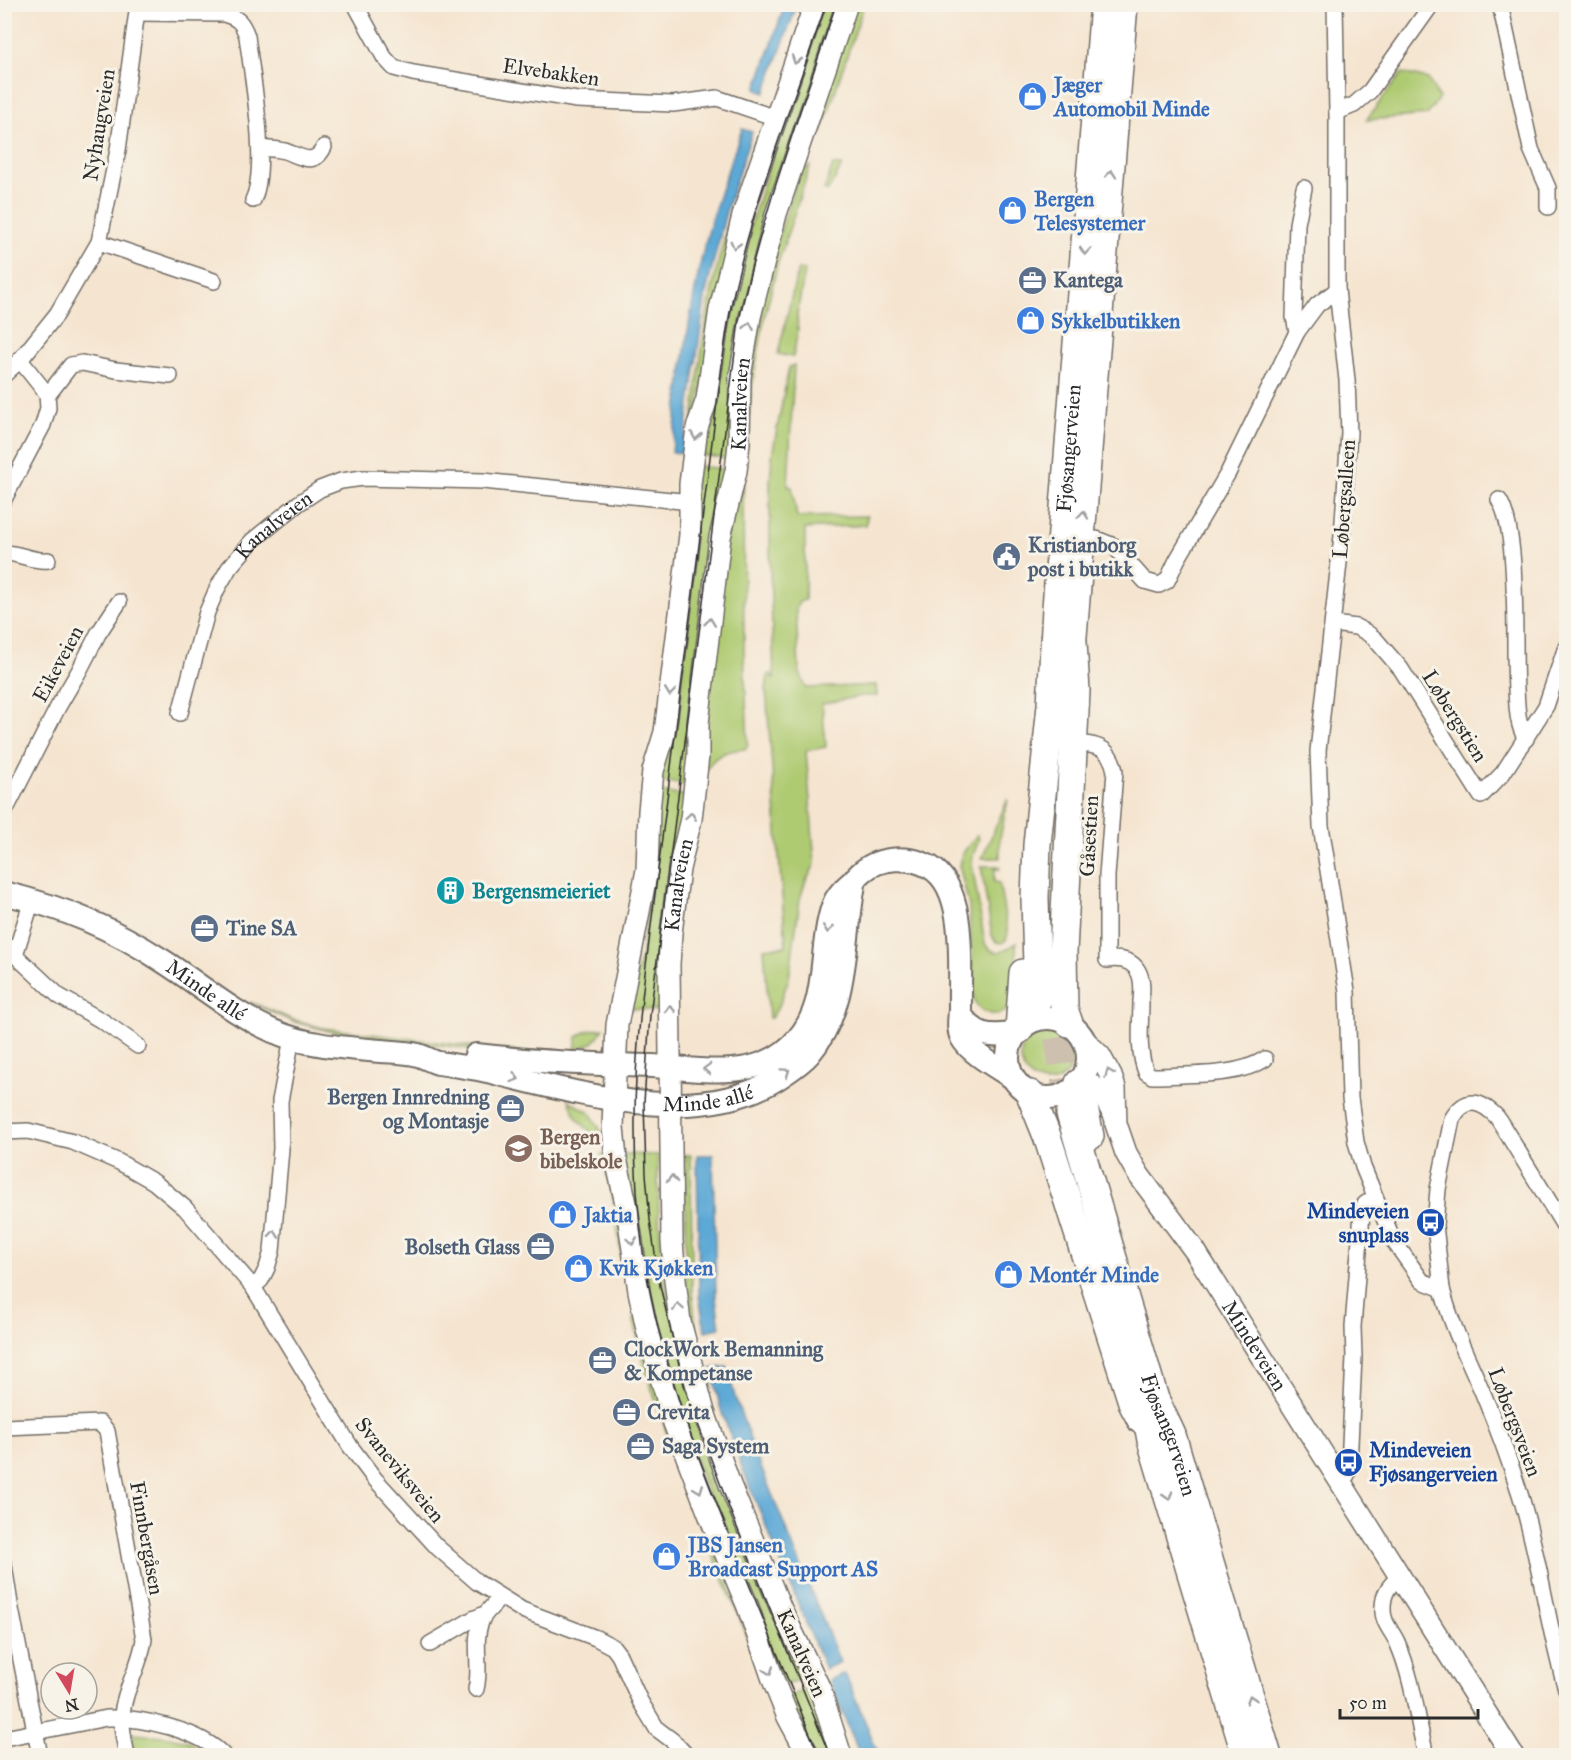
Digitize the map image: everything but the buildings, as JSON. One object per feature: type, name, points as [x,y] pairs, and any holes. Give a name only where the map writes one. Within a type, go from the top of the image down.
[{"type":"highway","name":"Fjøsangerveien","points":[[1104,4],[1056,608],[1051,705],[1037,845],[1035,898],[1045,998],[1050,846],[1065,691],[1073,636],[1124,4]]},
{"type":"highway","points":[[1017,1032],[1023,985],[1021,896],[1024,844],[1044,658],[1056,608]]},
{"type":"highway","points":[[1073,636],[1076,691],[1063,952],[1064,1009],[1076,1031]]},
{"type":"highway","points":[[1021,1085],[1047,1136],[1133,1405],[1162,1437],[1170,1413],[1155,1354],[1095,1159],[1081,1081]]},
{"type":"highway","name":"Fjøsangerveien","points":[[1064,1115],[1144,1402],[1162,1437],[1268,1755]]},
{"type":"highway","name":"Fjøsangerveien","points":[[1162,1437],[1246,1755]]},
{"type":"main road","name":"Kanalveien","points":[[809,1755],[788,1717],[772,1680],[748,1607],[686,1454],[664,1389],[639,1291],[627,1208],[616,1159],[614,1065],[618,1015],[647,870],[652,778],[668,708],[690,535],[690,484],[695,439],[707,399],[727,276],[744,212],[814,4]]},
{"type":"main road","name":"Kanalveien","points":[[841,1755],[820,1689],[768,1578],[722,1462],[696,1387],[680,1322],[672,1240],[669,964],[679,869],[691,819],[698,756],[698,723],[720,537],[736,471],[739,443],[740,376],[750,317],[773,224],[847,4]]},
{"type":"main road","name":"Minde allé","points":[[418,1055],[436,1051],[564,1064],[718,1070],[746,1068],[762,1064],[790,1047],[801,1035],[819,1000],[829,921],[834,903],[842,891],[862,871],[877,863],[907,860],[920,863],[941,875],[954,897],[957,910],[960,1032],[968,1046],[1021,1085]]},
{"type":"main road","name":"Minde allé","points":[[4,893],[80,916],[120,935],[248,1017],[274,1032],[292,1038],[314,1043],[418,1055],[435,1062],[468,1067],[614,1100],[671,1104],[736,1096],[779,1078],[807,1057],[830,1022],[837,1002],[842,981],[849,906],[855,879]]},
{"type":"main road","points":[[960,1014],[976,1032],[996,1036],[1017,1032]]},
{"type":"main road","points":[[1076,1031],[1086,1046],[1088,1063],[1081,1081],[1072,1090],[1056,1097],[1038,1097],[1021,1085],[1007,1060],[1011,1042],[1017,1032],[1027,1023],[1048,1017],[1076,1031],[1100,1056],[1112,1076],[1115,1088],[1114,1115]]},
{"type":"main road","points":[[1081,1081],[1102,1095],[1114,1115]]},
{"type":"main road","name":"Mindeveien","points":[[1114,1115],[1120,1139],[1138,1174],[1195,1251],[1513,1755]]},
{"type":"street","name":"Løbergsalleen","points":[[1335,4],[1338,111],[1337,290],[1347,380],[1349,433],[1342,536],[1318,751],[1318,789],[1326,868],[1347,992],[1350,1098],[1356,1142],[1374,1198]]},
{"type":"street","points":[[1338,111],[1354,105],[1370,92],[1432,4]]},
{"type":"street","points":[[1500,4],[1532,149],[1548,188],[1548,207]]},
{"type":"street","name":"Elvebakken","points":[[358,6],[384,57],[394,68],[577,100],[673,104],[717,98],[776,118]]},
{"type":"street","name":"Nyhaugveien","points":[[4,375],[20,360],[57,314],[99,242],[118,150],[138,9],[224,14],[240,20],[247,36],[260,149],[260,176],[253,200]]},
{"type":"street","points":[[260,149],[283,151],[305,159],[312,159],[320,154],[324,147]]},
{"type":"street","points":[[1297,332],[1294,317],[1297,224],[1304,188]]},
{"type":"street","points":[[99,242],[214,281]]},
{"type":"street","points":[[1096,539],[1114,546],[1145,581],[1159,585],[1167,581],[1232,466],[1297,332],[1317,305],[1337,290]]},
{"type":"street","points":[[4,499],[43,425],[48,408],[47,394],[20,360]]},
{"type":"street","points":[[47,394],[71,365],[82,363],[116,370],[170,376]]},
{"type":"street","name":"Kanalveien","points":[[180,713],[207,612],[229,568],[252,542],[299,502],[320,489],[341,481],[363,478],[483,481],[691,502]]},
{"type":"street","points":[[1499,500],[1506,515],[1508,527],[1513,577],[1517,703],[1520,726],[1526,739]]},
{"type":"street","points":[[4,553],[14,553],[39,561],[48,560]]},
{"type":"street","name":"Eikeveien","points":[[4,813],[58,706],[98,634],[119,602]]},
{"type":"street","name":"Løbergstien","points":[[1333,624],[1356,627],[1366,632],[1401,669],[1481,796],[1503,773],[1526,739],[1549,698],[1566,647]]},
{"type":"street","name":"Gåsestien","points":[[1073,743],[1097,747],[1107,752],[1112,758],[1114,771],[1107,876],[1107,960],[1123,959],[1134,966],[1140,976],[1141,1043],[1144,1066],[1149,1074],[1158,1076],[1242,1070],[1265,1059]]},
{"type":"street","points":[[32,900],[15,955],[59,996],[104,1022],[138,1046]]},
{"type":"street","points":[[253,1287],[261,1280],[272,1251],[281,1149],[280,1101],[292,1038]]},
{"type":"street","points":[[1341,1483],[1347,1475],[1349,1466],[1354,1357],[1353,1327],[1362,1214],[1365,1204],[1374,1198],[1393,1240],[1416,1274],[1424,1283],[1442,1289],[1435,1225],[1438,1189],[1452,1119],[1458,1108],[1469,1103],[1479,1104],[1490,1109],[1497,1118],[1566,1229]]},
{"type":"street","name":"Svaneviksveien","points":[[4,1132],[28,1131],[73,1142],[119,1162],[154,1182],[185,1208],[253,1287],[350,1446],[374,1478],[437,1547],[477,1582],[522,1610],[596,1638],[613,1647],[657,1730],[687,1755]]},
{"type":"street","name":"Løbergsveien","points":[[1442,1289],[1447,1313],[1483,1393],[1520,1494],[1531,1535],[1546,1614],[1566,1689]]},
{"type":"street","name":"Finnbergåsen","points":[[4,1427],[100,1423],[107,1431],[144,1639],[142,1654],[127,1692],[121,1718],[127,1755]]},
{"type":"street","points":[[4,1565],[40,1755]]},
{"type":"street","points":[[1400,1577],[1391,1583],[1385,1595],[1384,1617],[1406,1666],[1426,1755]]},
{"type":"street","points":[[430,1644],[485,1614],[493,1608],[500,1597]]},
{"type":"street","points":[[476,1689],[477,1642],[481,1620],[485,1614]]},
{"type":"street","points":[[4,1738],[106,1718],[121,1718],[184,1732],[203,1740],[224,1755]]},
{"type":"green space","points":[[820,5],[842,5],[772,211],[733,459],[698,455],[727,299]]},
{"type":"green space","points":[[853,5],[864,5],[822,131],[818,121]]},
{"type":"green space","points":[[1402,73],[1428,79],[1439,98],[1427,115],[1366,120]]},
{"type":"green space","points":[[756,141],[691,436],[708,308],[716,271],[731,215]]},
{"type":"green space","points":[[833,165],[842,166],[828,191],[824,190]]},
{"type":"green space","points":[[810,166],[778,263],[765,315],[754,373],[747,429],[744,401],[758,301],[800,170]]},
{"type":"green space","points":[[798,269],[805,270],[797,314],[798,331],[793,357],[778,354]]},
{"type":"green space","points":[[794,365],[788,486],[792,487],[797,517],[867,516],[866,525],[805,529],[805,600],[799,602],[796,609],[799,670],[806,688],[876,685],[877,696],[861,696],[822,704],[826,747],[806,751],[815,864],[800,899],[789,978],[779,1006],[769,1018],[764,948],[786,946],[766,690],[768,675],[771,674],[774,680],[770,572],[770,483],[772,455],[789,367]]},
{"type":"green space","points":[[697,466],[731,470],[690,785],[657,781]]},
{"type":"green space","points":[[743,479],[744,653],[748,745],[745,749],[722,754],[705,771],[702,721],[724,549]]},
{"type":"green space","points":[[656,792],[689,796],[663,1011],[628,1008],[642,951],[654,862]]},
{"type":"green space","points":[[1008,799],[1000,838],[1000,858],[982,858]]},
{"type":"green space","points":[[977,835],[979,839],[972,864],[985,944],[992,951],[1000,952],[1016,942],[1017,974],[1010,1008],[1000,1014],[985,1012],[974,1000],[969,906],[959,865],[962,854]]},
{"type":"green space","points":[[981,866],[999,866],[1000,869],[995,869],[994,882],[999,883],[1008,933],[1006,940],[1002,943],[996,942],[992,936]]},
{"type":"green space","points":[[250,1002],[291,1019],[323,1028],[527,1053],[549,1052],[556,1049],[555,1057],[526,1056],[333,1032],[291,1021]]},
{"type":"green space","points":[[604,1028],[594,1042],[575,1051],[577,1037],[587,1031]]},
{"type":"green space","points":[[1042,1031],[1052,1031],[1062,1035],[1069,1042],[1073,1057],[1069,1072],[1062,1079],[1052,1083],[1042,1083],[1032,1079],[1025,1072],[1021,1062],[1021,1052],[1025,1042],[1032,1035]]},
{"type":"green space","points":[[569,1100],[590,1113],[603,1134],[592,1134],[576,1117]]},
{"type":"green space","points":[[601,1154],[608,1154],[627,1262],[623,1268],[613,1200]]},
{"type":"green space","points":[[622,1154],[658,1155],[662,1259],[667,1293],[804,1677],[778,1688],[668,1385]]},
{"type":"green space","points":[[685,1155],[691,1155],[692,1291],[696,1329],[688,1312],[686,1297]]},
{"type":"green space","points":[[633,1317],[638,1321],[679,1456],[677,1463],[645,1369]]},
{"type":"green space","points":[[693,1505],[700,1510],[764,1676],[698,1519]]},
{"type":"green space","points":[[815,1685],[836,1755],[813,1755],[783,1699]]},
{"type":"green space","points":[[131,1734],[165,1736],[188,1741],[209,1755],[174,1755],[172,1748],[146,1753],[146,1755],[135,1755]]},
{"type":"water","points":[[785,5],[797,5],[765,93],[756,89]]},
{"type":"water","points":[[742,129],[752,132],[727,208],[706,292],[683,453],[672,452],[688,332],[701,261],[714,211]]},
{"type":"water","points":[[697,1155],[713,1155],[716,1298],[720,1328],[705,1331],[699,1296]]},
{"type":"water","points":[[727,1367],[754,1450],[840,1662],[825,1669],[742,1468],[721,1410],[711,1369]]},
{"type":"water","points":[[845,1673],[879,1755],[860,1755],[829,1680]]},
{"type":"tunnel","points":[[1051,997],[1070,1114]]},
{"type":"tram line","points":[[819,1756],[706,1478],[668,1367],[643,1252],[635,1151],[635,1117],[644,981],[728,323],[734,291],[757,207],[826,4]]},
{"type":"tram line","points":[[830,1756],[730,1510],[685,1389],[660,1286],[650,1220],[644,1102],[650,1015],[739,321],[748,280],[783,161],[836,4]]},
{"type":"place","name":"Jæger Automobil Minde","points":[[1033,97]]},
{"type":"place","name":"Bergen Telesystemer","points":[[1013,211]]},
{"type":"place","name":"Kantega","points":[[1032,280]]},
{"type":"place","name":"Sykkelbutikken","points":[[1030,321]]},
{"type":"place","name":"Kristianborg post i butikk","points":[[1007,557]]},
{"type":"place","name":"Bergensmeieriet","points":[[451,891]]},
{"type":"place","name":"Tine SA","points":[[205,928]]},
{"type":"place","name":"Bergen Innredning og Montasje","points":[[510,1109]]},
{"type":"place","name":"Bergen bibelskole","points":[[519,1149]]},
{"type":"place","name":"Jaktia","points":[[563,1215]]},
{"type":"place","name":"Mindeveien snuplass","points":[[1430,1223]]},
{"type":"place","name":"Bolseth Glass","points":[[541,1247]]},
{"type":"place","name":"Kvik Kjøkken","points":[[578,1268]]},
{"type":"place","name":"Montér Minde","points":[[1008,1275]]},
{"type":"place","name":"ClockWork Bemanning & Kompetanse","points":[[603,1361]]},
{"type":"place","name":"Crevita","points":[[626,1412]]},
{"type":"place","name":"Saga System","points":[[641,1446]]},
{"type":"place","name":"Mindeveien Fjøsangerveien","points":[[1348,1462]]},
{"type":"place","name":"JBS Jansen Broadcast Support AS","points":[[667,1557]]}]
